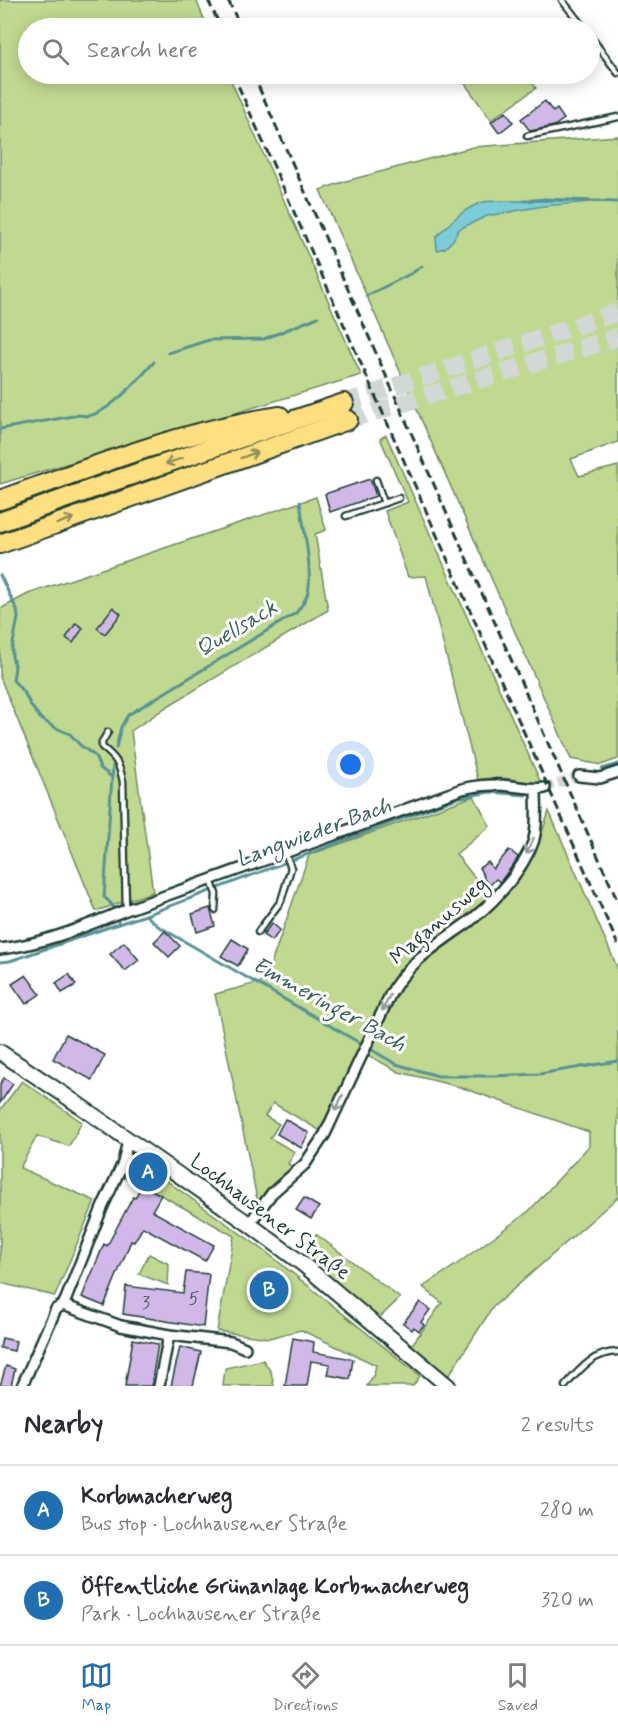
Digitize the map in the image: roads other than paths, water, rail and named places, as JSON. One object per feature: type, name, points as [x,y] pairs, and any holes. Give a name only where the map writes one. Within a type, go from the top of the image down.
[{"type":"highway","points":[[0,500],[76,473],[248,421],[340,410]]},
{"type":"highway","points":[[1,521],[111,482],[340,410]]},
{"type":"highway","points":[[5,542],[340,410]]},
{"type":"main road","name":"Lochhausener Straße","points":[[0,1052],[249,1224],[309,1270],[448,1386]]},
{"type":"street","points":[[579,776],[600,778],[618,772]]},
{"type":"street","name":"Maganusweg","points":[[249,1224],[273,1194],[305,1164],[325,1134],[365,1046],[403,973],[440,941],[482,911],[518,870],[534,842],[541,788],[492,784],[474,786],[286,855]]},
{"type":"street","points":[[0,949],[39,942],[286,855]]},
{"type":"street","points":[[22,1386],[56,1309],[63,1305],[102,1208],[123,1163],[128,1140]]},
{"type":"street","points":[[63,1305],[121,1326],[169,1335],[231,1342],[245,1348]]},
{"type":"street","points":[[159,1386],[169,1335]]},
{"type":"lane","points":[[562,0],[576,18]]},
{"type":"lane","points":[[600,49],[618,73]]},
{"type":"lane","points":[[527,136],[618,117]]},
{"type":"lane","points":[[376,480],[384,503]]},
{"type":"lane","points":[[346,516],[399,498]]},
{"type":"lane","points":[[108,732],[102,742],[102,747],[116,759],[123,781],[119,912]]},
{"type":"lane","points":[[258,932],[281,901],[291,868],[286,855]]},
{"type":"lane","points":[[212,882],[216,894],[215,910]]},
{"type":"lane","points":[[566,1386],[584,1365],[600,1356],[618,1352]]},
{"type":"water","points":[[603,201],[543,206],[487,216],[459,229],[445,248],[437,250],[436,237],[463,212],[484,202]]},
{"type":"waterway","name":"Langwieder Bach","points":[[524,201],[544,199],[618,202]]},
{"type":"waterway","name":"Langwieder Bach","points":[[366,296],[422,266]]},
{"type":"waterway","name":"Langwieder Bach","points":[[168,353],[209,340],[264,339],[318,317]]},
{"type":"waterway","name":"Langwieder Bach","points":[[0,429],[96,413],[115,402],[154,362]]},
{"type":"waterway","name":"Quellsack","points":[[116,748],[121,727],[128,715],[296,613],[306,598],[309,583],[300,502]]},
{"type":"waterway","name":"Langwieder Bach","points":[[0,575],[17,610],[18,618],[12,648],[15,667],[13,680],[41,719],[70,734],[95,756],[100,768],[112,777],[104,897],[110,902],[118,920],[118,924],[10,961],[0,962]]},
{"type":"waterway","name":"Langwieder Bach","points":[[602,769],[618,764]]},
{"type":"waterway","name":"Quellsack","points":[[112,777],[113,766]]},
{"type":"waterway","name":"Langwieder Bach","points":[[118,924],[457,798],[490,792],[526,795]]},
{"type":"waterway","name":"Emmeringer Bach","points":[[146,915],[158,926],[396,1064],[438,1076],[493,1076],[539,1074],[618,1061]]},
{"type":"tunnel","points":[[344,403],[618,312]]},
{"type":"tunnel","points":[[348,420],[618,337]]},
{"type":"tunnel","points":[[545,788],[579,776]]},
{"type":"railway","points":[[208,0],[216,18]]},
{"type":"railway","points":[[228,0],[236,18]]},
{"type":"railway","points":[[237,84],[618,945]]},
{"type":"railway","points":[[257,84],[618,902]]},
{"type":"place","name":"Korbmacherweg","points":[[148,1172]]},
{"type":"place","name":"Öffentliche Grünanlage Korbmacherweg","points":[[269,1290]]}]
